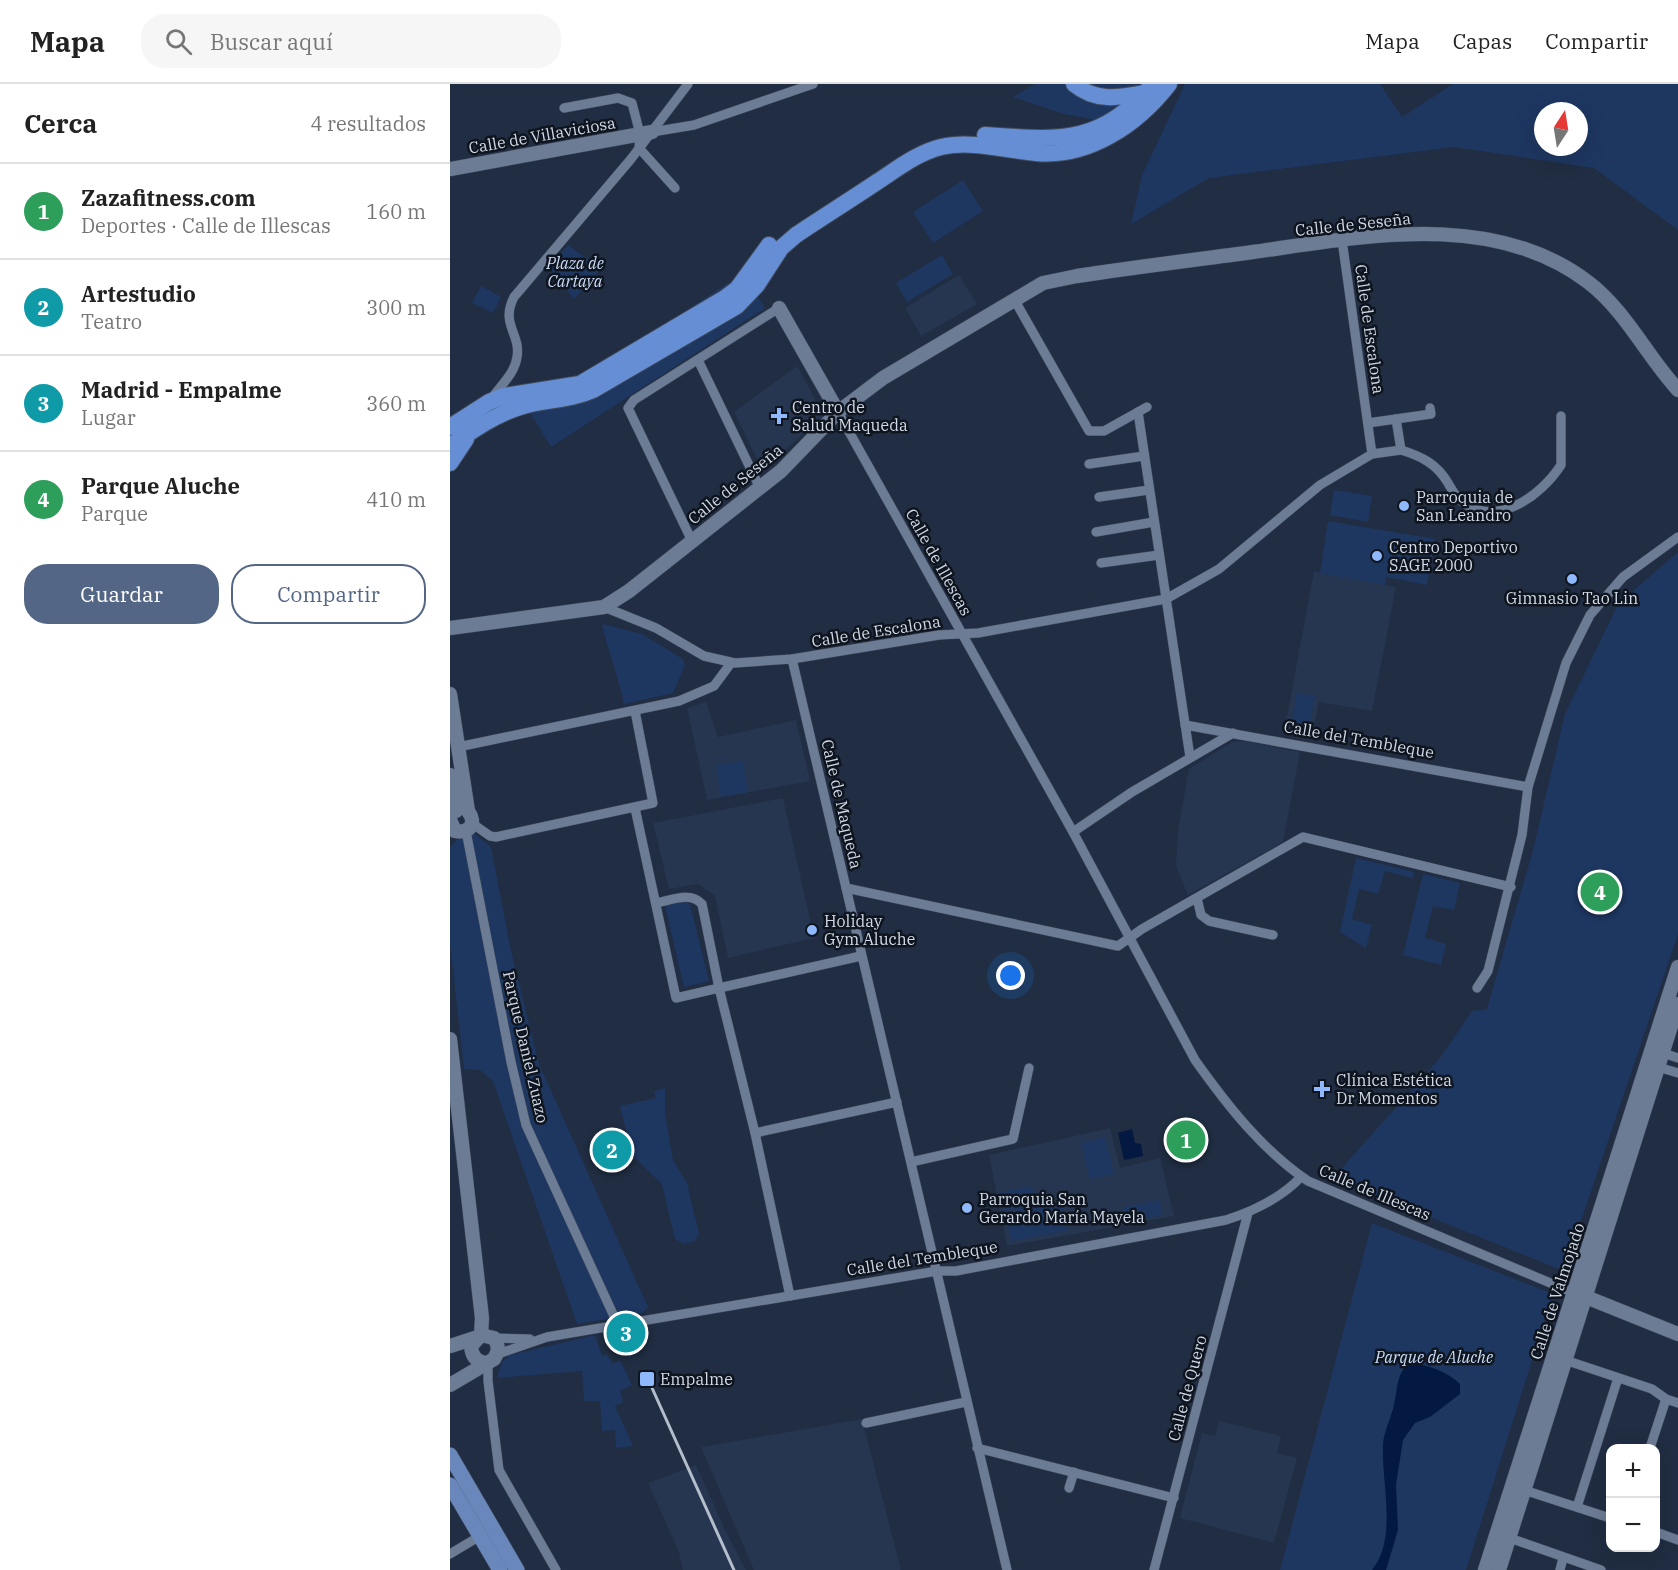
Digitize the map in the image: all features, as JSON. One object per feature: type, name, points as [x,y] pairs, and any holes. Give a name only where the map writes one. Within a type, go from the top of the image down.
[{"type":"highway","points":[[1074,84],[1083,92],[1107,98],[1149,88]]},
{"type":"highway","points":[[450,427],[494,408],[576,398],[737,306],[757,285],[781,248],[796,235],[915,158],[955,145],[1039,153],[1063,151],[1089,144],[1108,137],[1131,122],[1169,84]]},
{"type":"highway","points":[[450,463],[472,431],[504,396],[568,387],[597,375],[725,298],[737,289],[776,238],[915,147],[938,138],[970,134],[1042,140],[1064,138],[1110,122],[1149,88]]},
{"type":"highway","points":[[450,446],[472,431]]},
{"type":"main road","points":[[450,1455],[517,1570]]},
{"type":"main road","points":[[450,1485],[499,1569]]},
{"type":"street","points":[[494,408],[514,369],[518,355],[508,321],[511,304],[688,84]]},
{"type":"street","name":"Calle de Villaviciosa","points":[[450,169],[644,138],[694,125],[813,84]]},
{"type":"street","name":"Calle de Villaviciosa","points":[[564,108],[618,98],[626,100],[636,110],[644,138]]},
{"type":"street","points":[[644,138],[675,188]]},
{"type":"street","name":"Calle de Seseña","points":[[450,628],[604,607],[629,591],[781,471],[838,412],[883,378],[1014,299],[1043,284],[1077,276],[1398,234],[1443,235],[1494,241],[1542,255],[1589,283],[1614,306],[1678,390]]},
{"type":"street","name":"Calle de Escalona","points":[[1342,240],[1372,454]]},
{"type":"street","points":[[1014,299],[1089,431],[1104,431],[1147,407]]},
{"type":"street","points":[[692,541],[628,408],[634,400],[779,308]]},
{"type":"street","name":"Calle de Illescas","points":[[779,308],[1073,832],[1195,1060],[1214,1087],[1262,1143],[1301,1177],[1326,1191],[1678,1334]]},
{"type":"street","points":[[698,360],[760,488]]},
{"type":"street","points":[[1368,423],[1431,414],[1430,408]]},
{"type":"street","points":[[1138,412],[1190,757]]},
{"type":"street","points":[[1396,419],[1401,450],[1417,455],[1438,468],[1460,500],[1472,508],[1486,512],[1516,507],[1536,494],[1561,465],[1561,416]]},
{"type":"street","name":"Calle de Escalona","points":[[604,607],[656,628],[704,656],[731,663],[792,659],[960,633],[989,631],[1166,599],[1213,573],[1320,485],[1372,454],[1401,450]]},
{"type":"street","points":[[1089,464],[1144,456]]},
{"type":"street","points":[[1099,497],[1149,490]]},
{"type":"street","points":[[1096,532],[1154,522]]},
{"type":"street","points":[[1477,988],[1488,971],[1511,887],[1522,835],[1528,787],[1566,663],[1590,615],[1623,577],[1678,537]]},
{"type":"street","points":[[1101,563],[1159,555]]},
{"type":"street","name":"Calle de Maqueda","points":[[792,659],[1007,1570]]},
{"type":"street","points":[[458,747],[697,696],[714,686],[731,663]]},
{"type":"street","points":[[450,694],[458,747],[461,820],[455,831],[450,826]]},
{"type":"street","points":[[450,775],[461,820],[496,837],[653,803],[635,711]]},
{"type":"street","name":"Calle del Tembleque","points":[[1185,725],[1528,787]]},
{"type":"street","points":[[1073,832],[1190,757],[1233,733]]},
{"type":"street","points":[[635,808],[676,998],[861,956]]},
{"type":"street","name":"Parque Daniel Zuazo","points":[[461,820],[526,1125],[618,1325]]},
{"type":"street","points":[[846,888],[1118,946],[1303,837],[1511,887]]},
{"type":"street","points":[[656,903],[689,896],[697,898],[702,904],[719,988],[755,1133],[790,1296]]},
{"type":"street","points":[[1197,898],[1201,915],[1209,921],[1273,935]]},
{"type":"street","name":"Calle de Valmojado","points":[[1657,1059],[1678,967]]},
{"type":"street","name":"Calle de Valmojado","points":[[1498,1570],[1502,1536],[1657,1059],[1678,1004]]},
{"type":"street","points":[[450,1040],[483,1337]]},
{"type":"street","points":[[1657,1059],[1678,1058]]},
{"type":"street","points":[[1657,1059],[1678,1073]]},
{"type":"street","points":[[911,1162],[1013,1139],[1029,1068]]},
{"type":"street","points":[[755,1133],[897,1102]]},
{"type":"street","name":"Calle del Tembleque","points":[[450,1346],[483,1337],[535,1339],[937,1271],[956,1270],[1192,1227],[1248,1213],[1291,1187],[1301,1177]]},
{"type":"street","name":"Calle de Quero","points":[[1154,1570],[1248,1213]]},
{"type":"street","name":"Calle de Valmojado","points":[[1485,1570],[1524,1490],[1565,1360],[1579,1295]]},
{"type":"street","points":[[483,1337],[471,1346],[471,1354],[477,1360],[490,1360]]},
{"type":"street","points":[[483,1337],[498,1346],[490,1360],[488,1382],[499,1470],[556,1570]]},
{"type":"street","name":"Calle del Tembleque","points":[[450,1385],[490,1360],[535,1339]]},
{"type":"street","points":[[1565,1360],[1652,1389],[1666,1399],[1678,1403]]},
{"type":"street","points":[[1578,1507],[1618,1378]]},
{"type":"street","points":[[1652,1444],[1666,1399]]},
{"type":"street","points":[[866,1423],[966,1402]]},
{"type":"street","points":[[977,1448],[1174,1498]]},
{"type":"street","points":[[1070,1488],[1074,1472]]},
{"type":"street","points":[[1524,1490],[1606,1516]]},
{"type":"street","points":[[1660,1533],[1678,1540]]},
{"type":"street","points":[[450,1554],[480,1536]]},
{"type":"street","points":[[1502,1536],[1601,1570]]},
{"type":"street","points":[[1560,1570],[1563,1558]]},
{"type":"shaded area","points":[[959,275],[977,304],[921,336],[905,308]]},
{"type":"shaded area","name":"Centro de Salud Maqueda","points":[[797,366],[822,411],[822,418],[764,468],[761,467],[734,412]]},
{"type":"shaded area","points":[[1314,571],[1396,587],[1372,711],[1319,702],[1311,739],[1284,733]]},
{"type":"shaded area","points":[[706,702],[718,737],[796,720],[810,781],[707,800],[687,708]]},
{"type":"shaded area","points":[[1243,741],[1300,752],[1283,842],[1188,895],[1176,866],[1178,830],[1189,769],[1232,742]]},
{"type":"shaded area","points":[[783,798],[814,938],[728,958],[715,896],[698,884],[669,889],[653,823]]},
{"type":"shaded area","points":[[1110,1128],[1120,1168],[1160,1158],[1174,1216],[1007,1246],[989,1155]]},
{"type":"shaded area","points":[[1132,1129],[1135,1143],[1141,1144],[1143,1156],[1124,1160],[1118,1133]]},
{"type":"shaded area","points":[[1408,1363],[1429,1367],[1449,1375],[1460,1384],[1460,1394],[1430,1417],[1415,1423],[1403,1440],[1396,1485],[1398,1530],[1386,1570],[1372,1570],[1380,1557],[1386,1526],[1383,1444],[1399,1378]]},
{"type":"shaded area","points":[[862,1419],[901,1570],[754,1570],[701,1447]]},
{"type":"shaded area","points":[[1219,1421],[1281,1436],[1277,1453],[1297,1458],[1274,1543],[1180,1518],[1202,1433],[1215,1436]]},
{"type":"shaded area","points":[[696,1465],[746,1570],[683,1570],[679,1552],[648,1483]]},
{"type":"green space","points":[[1035,84],[1141,84],[1140,92],[1097,120],[1064,114],[1013,97]]},
{"type":"green space","points":[[1185,84],[1380,84],[1402,117],[1453,84],[1678,84],[1678,230],[1594,168],[1454,147],[1209,178],[1131,224],[1142,175]]},
{"type":"green space","points":[[963,180],[983,211],[933,243],[913,212]]},
{"type":"green space","name":"Plaza de Cartaya","points":[[568,245],[601,269],[574,299],[549,267]]},
{"type":"green space","points":[[942,255],[953,274],[907,302],[896,283]]},
{"type":"green space","points":[[743,273],[765,308],[551,447],[531,414]]},
{"type":"green space","points":[[481,286],[501,297],[493,313],[472,303]]},
{"type":"green space","points":[[1334,490],[1372,496],[1368,522],[1330,515]]},
{"type":"green space","name":"Centro Deportivo SAGE 2000","points":[[1328,521],[1435,539],[1427,585],[1386,577],[1385,585],[1320,573]]},
{"type":"green space","points":[[1678,552],[1678,934],[1564,1271],[1333,1178],[1440,1058],[1472,1011],[1487,1009],[1533,850],[1565,714],[1618,604]]},
{"type":"green space","points":[[602,624],[642,634],[683,659],[685,665],[673,693],[624,704]]},
{"type":"green space","points":[[1297,693],[1315,696],[1308,731],[1291,728]]},
{"type":"green space","points":[[743,761],[748,792],[721,797],[716,765]]},
{"type":"green space","points":[[475,834],[491,847],[511,951],[539,1064],[648,1307],[642,1313],[577,1324],[493,1081],[480,1070],[464,1069],[450,942],[450,848],[458,838]]},
{"type":"green space","points":[[1356,858],[1414,872],[1413,878],[1385,871],[1378,894],[1359,889],[1352,919],[1372,925],[1366,948],[1340,932]]},
{"type":"green space","points":[[1423,874],[1460,883],[1454,910],[1433,906],[1425,938],[1446,944],[1441,965],[1403,955]]},
{"type":"green space","points":[[685,901],[690,904],[709,981],[684,987],[665,906]]},
{"type":"green space","points":[[665,1088],[665,1115],[673,1160],[687,1183],[699,1234],[695,1241],[684,1244],[675,1239],[662,1184],[632,1155],[620,1106],[656,1098],[654,1091]]},
{"type":"green space","points":[[1105,1137],[1114,1174],[1090,1179],[1081,1143]]},
{"type":"green space","points":[[1032,1186],[1036,1206],[1005,1211],[1001,1192]]},
{"type":"green space","points":[[1159,1200],[1162,1215],[1126,1222],[1123,1207]]},
{"type":"green space","points":[[1062,1203],[1067,1231],[1011,1241],[1006,1213]]},
{"type":"green space","name":"Parque de Aluche","points":[[1372,1223],[1553,1294],[1466,1570],[1280,1570]]},
{"type":"green space","points":[[595,1335],[602,1356],[607,1354],[613,1364],[620,1360],[632,1385],[620,1391],[623,1402],[615,1406],[633,1446],[616,1448],[615,1430],[602,1431],[600,1401],[584,1401],[582,1371],[497,1378],[502,1362],[510,1355]]},
{"type":"railway","points":[[648,1379],[734,1570]]},
{"type":"place","name":"Centro de Salud Maqueda","points":[[779,416]]},
{"type":"place","name":"Parroquia de San Leandro","points":[[1404,506]]},
{"type":"place","name":"Centro Deportivo SAGE 2000","points":[[1377,556]]},
{"type":"place","name":"Gimnasio Tao Lin","points":[[1572,579]]},
{"type":"place","name":"Parque Aluche","points":[[1600,892]]},
{"type":"place","name":"Holiday Gym Aluche","points":[[812,930]]},
{"type":"place","name":"Clínica Estética Dr Momentos","points":[[1322,1089]]},
{"type":"place","name":"Zazafitness.com","points":[[1186,1140]]},
{"type":"place","name":"Artestudio","points":[[612,1150]]},
{"type":"place","name":"Parroquia San Gerardo María Mayela","points":[[967,1208]]},
{"type":"place","name":"Madrid - Empalme","points":[[626,1333]]},
{"type":"place","name":"Empalme","points":[[647,1379]]}]
